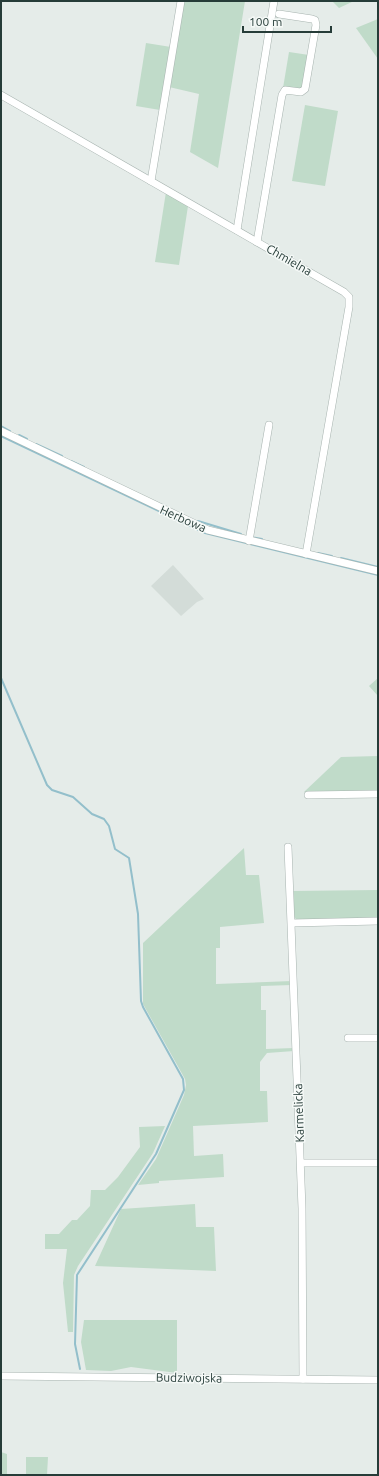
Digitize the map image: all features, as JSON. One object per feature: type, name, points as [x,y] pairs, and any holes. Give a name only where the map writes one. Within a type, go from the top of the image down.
[{"type":"street","points":[[151,181],[181,1]]},
{"type":"street","points":[[237,230],[274,1]]},
{"type":"street","points":[[257,242],[282,95],[285,90],[301,92],[305,89],[316,25],[315,20],[312,19],[279,14]]},
{"type":"street","name":"Chmielna","points":[[1,95],[344,292],[349,297],[349,307],[306,554]]},
{"type":"street","points":[[249,541],[269,425]]},
{"type":"street","name":"Herbowa","points":[[1,431],[197,526],[249,541],[378,571]]},
{"type":"street","points":[[308,795],[378,794]]},
{"type":"street","name":"Karmelicka","points":[[288,847],[304,1268],[303,1379]]},
{"type":"street","points":[[292,923],[378,921]]},
{"type":"street","points":[[348,1038],[378,1038]]},
{"type":"street","points":[[301,1163],[378,1163]]},
{"type":"street","name":"Budziwojska","points":[[1,1376],[378,1380]]},
{"type":"shaded area","points":[[173,565],[204,599],[197,602],[181,616],[151,586]]},
{"type":"green space","points":[[183,1],[245,1],[218,168],[190,152],[199,94],[169,87]]},
{"type":"green space","points":[[332,1],[354,1],[339,8]]},
{"type":"green space","points":[[378,19],[378,59],[356,28]]},
{"type":"green space","points":[[146,43],[171,47],[160,110],[136,106]]},
{"type":"green space","points":[[289,52],[309,55],[303,89],[283,88]]},
{"type":"green space","points":[[305,105],[338,111],[325,186],[292,181]]},
{"type":"green space","points":[[166,192],[188,206],[179,265],[155,262]]},
{"type":"green space","points":[[378,678],[378,696],[369,686]]},
{"type":"green space","points":[[378,756],[378,791],[304,792],[341,757]]},
{"type":"green space","points":[[244,848],[246,875],[259,875],[264,923],[220,927],[220,948],[216,948],[216,984],[292,981],[292,985],[261,986],[261,1010],[266,1010],[266,1049],[294,1048],[294,1051],[267,1053],[260,1062],[260,1091],[267,1091],[268,1122],[193,1126],[194,1156],[223,1154],[224,1177],[159,1181],[159,1183],[138,1185],[156,1159],[184,1095],[186,1085],[185,1079],[143,1004],[143,943]]},
{"type":"green space","points":[[378,890],[378,918],[297,920],[292,915],[291,891]]},
{"type":"green space","points":[[165,1126],[153,1153],[78,1266],[74,1275],[73,1332],[68,1332],[63,1283],[67,1249],[45,1249],[45,1234],[59,1234],[72,1220],[77,1220],[90,1206],[91,1190],[105,1190],[118,1177],[140,1147],[139,1127]]},
{"type":"green space","points":[[195,1204],[196,1227],[214,1227],[216,1271],[95,1266],[121,1209]]},
{"type":"green space","points":[[84,1320],[177,1320],[177,1373],[131,1367],[111,1371],[86,1370],[81,1342]]},
{"type":"green space","points":[[1,1452],[7,1454],[7,1475],[1,1475]]},
{"type":"green space","points":[[26,1457],[48,1457],[47,1475],[26,1475]]},
{"type":"waterway","points":[[1,426],[10,431]]},
{"type":"waterway","points":[[19,435],[27,439]]},
{"type":"waterway","points":[[1,436],[205,533],[378,575]]},
{"type":"waterway","points":[[36,444],[62,456]]},
{"type":"waterway","points":[[71,461],[84,467]]},
{"type":"waterway","points":[[198,521],[241,534]]},
{"type":"waterway","points":[[251,537],[262,539]]},
{"type":"waterway","points":[[318,553],[332,556]]},
{"type":"waterway","points":[[341,558],[378,567]]},
{"type":"waterway","points":[[1,678],[47,785],[52,790],[73,797],[92,814],[104,819],[109,826],[115,849],[129,858],[138,914],[141,1001],[183,1079],[184,1090],[156,1154],[77,1275],[75,1344],[80,1369]]}]
